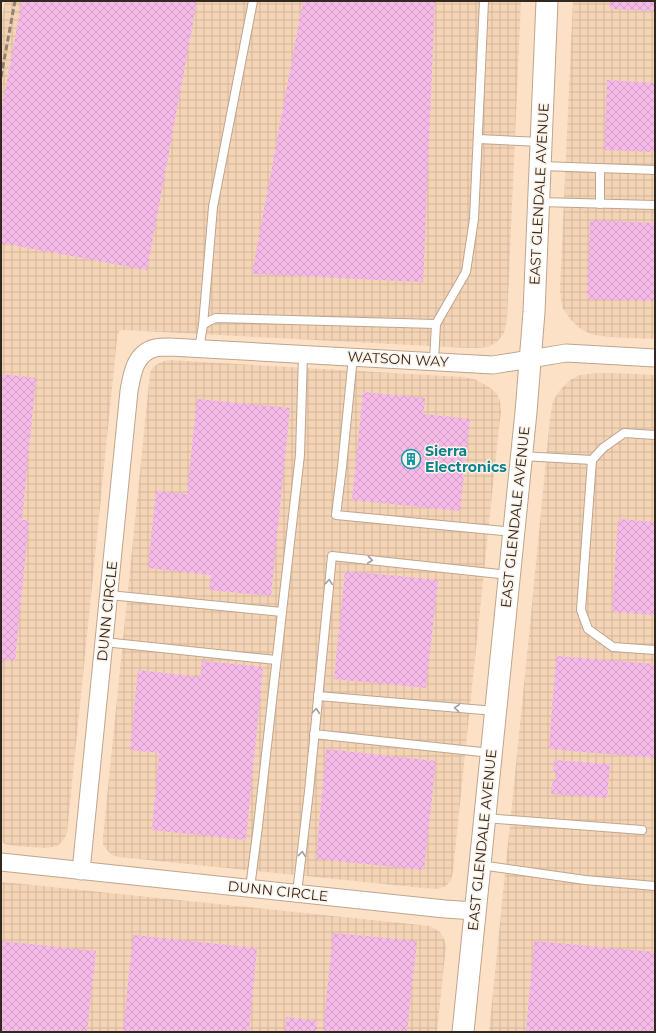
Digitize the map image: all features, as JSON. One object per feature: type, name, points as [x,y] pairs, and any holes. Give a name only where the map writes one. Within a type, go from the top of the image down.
[{"type":"street","name":"EAST GLENDALE AVENUE","points":[[463,1032],[522,456],[534,312],[547,1]]},
{"type":"street","name":"WATSON WAY","points":[[142,355],[146,351],[155,348],[170,347],[493,365],[566,353],[655,358]]},
{"type":"street","name":"DUNN CIRCLE","points":[[81,871],[129,391],[132,376],[138,360],[142,355]]},
{"type":"street","name":"DUNN CIRCLE","points":[[1,862],[475,911]]},
{"type":"lane","points":[[198,349],[203,325],[213,207],[253,1]]},
{"type":"lane","points":[[434,361],[436,324],[466,272],[474,219],[484,1]]},
{"type":"lane","points":[[478,139],[542,142]]},
{"type":"lane","points":[[541,166],[655,170]]},
{"type":"lane","points":[[600,168],[600,204]]},
{"type":"lane","points":[[539,202],[655,205]]},
{"type":"lane","points":[[203,325],[216,318],[436,324]]},
{"type":"lane","points":[[250,888],[300,455],[303,354]]},
{"type":"lane","points":[[353,357],[336,515],[514,532]]},
{"type":"lane","points":[[655,435],[624,433],[603,448],[592,460],[581,610],[588,629],[613,647],[655,650]]},
{"type":"lane","points":[[522,456],[592,460]]},
{"type":"lane","points":[[297,893],[309,791],[332,556],[510,575]]},
{"type":"lane","points":[[109,595],[282,612]]},
{"type":"lane","points":[[104,642],[276,660]]},
{"type":"lane","points":[[318,696],[496,712]]},
{"type":"lane","points":[[314,734],[491,753]]},
{"type":"lane","points":[[484,818],[642,830]]},
{"type":"lane","points":[[480,865],[585,880],[655,886]]},
{"type":"shaded area","points":[[5,1],[521,1],[507,320],[504,333],[497,342],[488,347],[466,348],[124,330],[119,331],[67,833],[64,840],[57,846],[46,848],[14,846],[5,844],[1,841],[1,23]]},
{"type":"shaded area","points":[[573,1],[655,1],[655,339],[594,335],[582,330],[571,320],[562,307],[560,289]]},
{"type":"shaded area","points":[[168,360],[463,377],[474,379],[489,387],[497,394],[500,401],[501,412],[453,871],[451,880],[446,886],[437,889],[423,888],[119,857],[112,855],[103,844],[150,373],[153,367]]},
{"type":"shaded area","points":[[597,373],[655,375],[655,1032],[489,1032],[550,419],[553,401],[560,390],[570,380],[580,375]]},
{"type":"shaded area","points":[[1,882],[430,926],[440,932],[446,946],[437,1032],[1,1032]]},
{"type":"building","points":[[22,1],[197,1],[147,270],[1,243],[1,113]]},
{"type":"building","points":[[303,1],[435,1],[423,282],[252,274]]},
{"type":"building","points":[[610,1],[655,1],[655,11],[610,9]]},
{"type":"building","points":[[607,80],[655,83],[655,152],[604,150]]},
{"type":"building","points":[[590,220],[655,223],[655,301],[587,299]]},
{"type":"building","points":[[1,374],[36,378],[22,520],[29,520],[15,661],[3,660],[2,672],[1,672]]},
{"type":"building","name":"Sierra Electronics","points":[[363,392],[425,398],[423,414],[470,419],[460,511],[352,500]]},
{"type":"building","points":[[197,399],[290,408],[271,596],[209,590],[211,575],[148,568],[156,491],[187,494]]},
{"type":"building","points":[[618,519],[655,522],[655,615],[612,612]]},
{"type":"building","points":[[345,571],[438,580],[426,688],[334,679]]},
{"type":"building","points":[[556,656],[655,664],[655,758],[549,749]]},
{"type":"building","points":[[202,661],[263,667],[246,840],[152,830],[159,753],[130,750],[138,670],[200,677]]},
{"type":"building","points":[[326,749],[436,761],[424,870],[316,859]]},
{"type":"building","points":[[554,760],[610,764],[607,798],[551,794],[553,780],[556,780],[557,773],[553,773]]},
{"type":"building","points":[[333,933],[417,941],[407,1032],[323,1032]]},
{"type":"building","points":[[133,935],[257,948],[249,1032],[123,1032]]},
{"type":"building","points":[[1,941],[96,951],[87,1032],[1,1032]]},
{"type":"building","points":[[534,941],[655,952],[655,1032],[526,1032]]},
{"type":"building","points":[[286,1017],[317,1021],[317,1032],[285,1032]]},
{"type":"railway","points":[[1,77],[15,1]]},
{"type":"place","name":"Sierra Electronics","points":[[411,459]]}]
